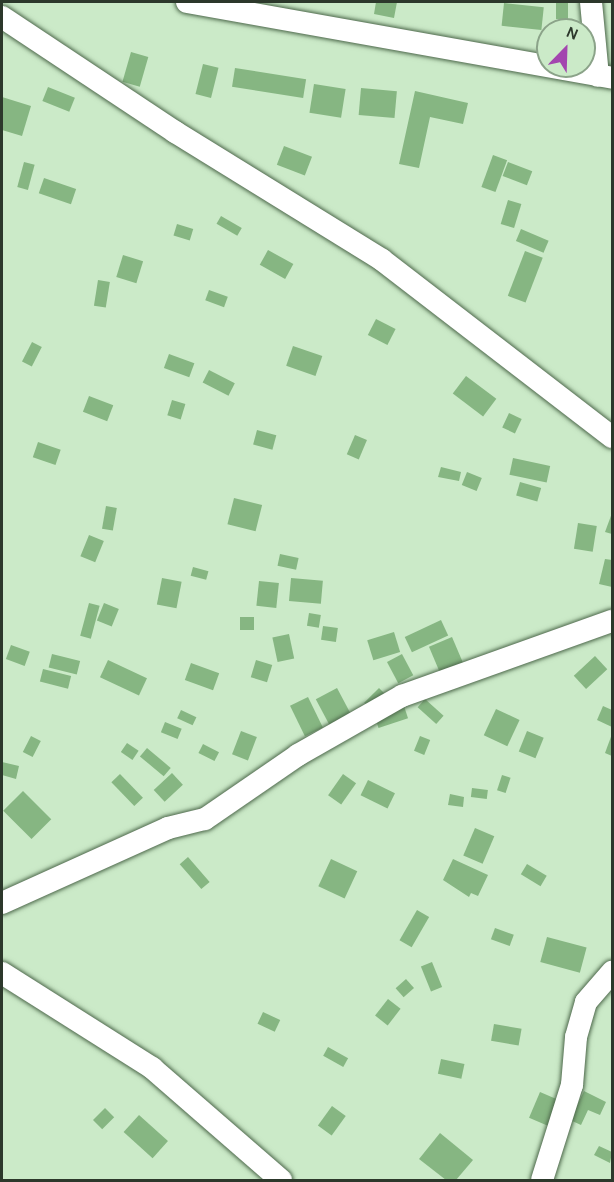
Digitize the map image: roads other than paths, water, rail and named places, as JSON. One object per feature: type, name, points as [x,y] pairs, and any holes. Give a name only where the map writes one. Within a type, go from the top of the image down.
[{"type":"street","points":[[187,2],[605,77],[591,2]]},
{"type":"street","points":[[2,17],[175,132],[382,260],[612,438]]},
{"type":"street","points":[[2,903],[168,828],[205,819],[298,754],[402,696],[612,621]]},
{"type":"street","points":[[542,1180],[572,1085],[576,1037],[586,1002],[612,972]]},
{"type":"street","points":[[2,973],[152,1068],[281,1180]]}]
